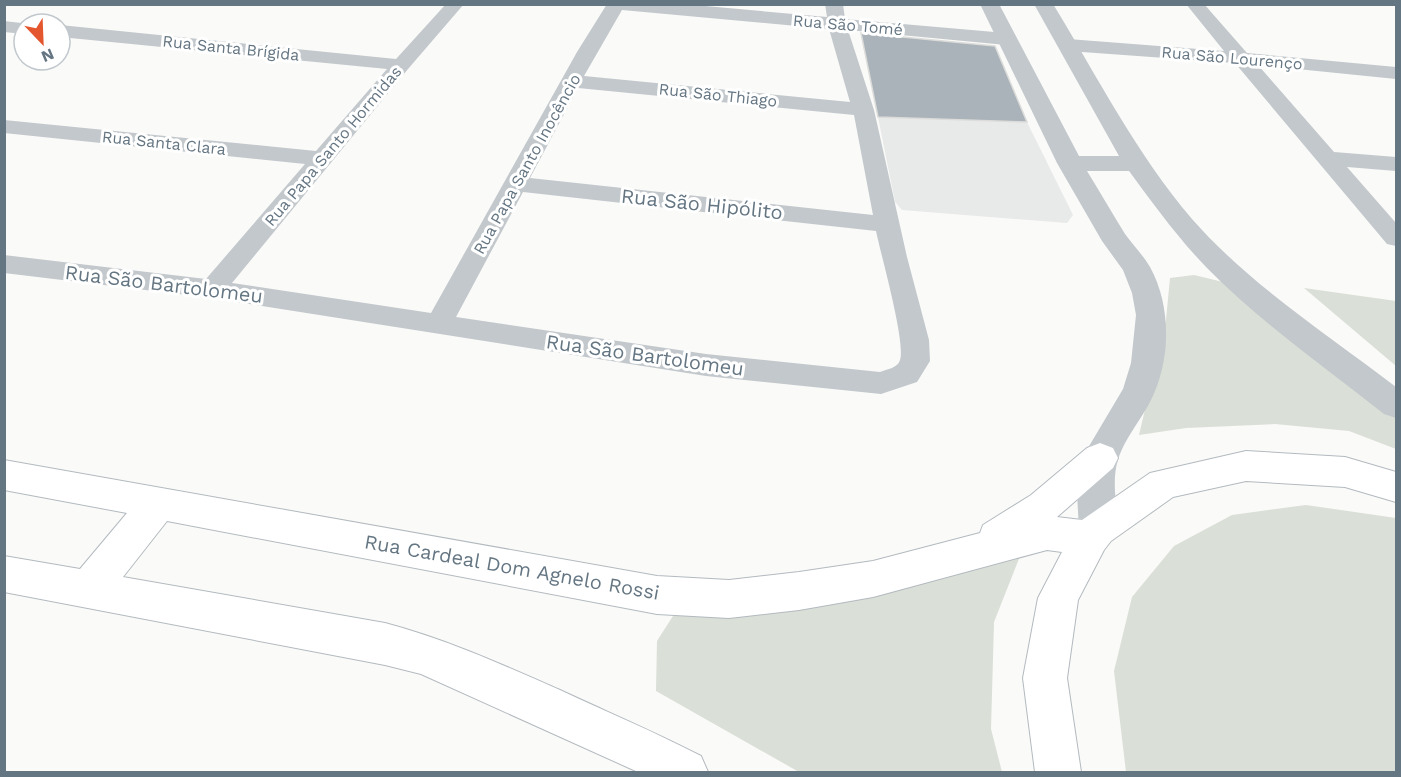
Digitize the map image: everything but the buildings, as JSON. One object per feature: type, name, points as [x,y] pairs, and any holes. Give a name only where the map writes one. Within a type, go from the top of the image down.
[{"type":"main road","points":[[973,552],[1044,506],[1100,458]]},
{"type":"main road","points":[[1058,772],[1045,678],[1058,598],[1094,534],[1163,484],[1246,466],[1345,472],[1396,487]]},
{"type":"main road","name":"Rua Cardeal Dom Agnelo Rossi","points":[[4,475],[657,596],[729,599],[799,591],[873,579],[1047,533],[1094,534]]},
{"type":"main road","points":[[87,590],[159,503]]},
{"type":"main road","points":[[4,574],[385,644],[423,654],[625,742],[685,772]]},
{"type":"street","name":"Rua Papa Santo Hormidas","points":[[212,289],[401,65],[456,4]]},
{"type":"street","name":"Rua São Tomé","points":[[617,4],[836,14],[1006,39]]},
{"type":"street","name":"Rua Papa Santo Inocêncio","points":[[438,324],[617,4]]},
{"type":"street","points":[[989,4],[1070,163],[1116,241],[1136,268],[1146,293],[1151,315],[1147,363],[1138,391],[1100,458],[1095,494],[1094,534]]},
{"type":"street","points":[[1043,4],[1136,164],[1183,225],[1218,262],[1306,336],[1396,405]]},
{"type":"street","points":[[1194,4],[1396,238]]},
{"type":"street","name":"Rua São Bartolomeu","points":[[4,264],[212,289],[706,365],[881,382],[906,374],[915,361],[915,340],[863,110],[836,14]]},
{"type":"street","name":"Rua Santa Brígida","points":[[72,32],[401,65]]},
{"type":"street","name":"Rua São Lourenço","points":[[1068,45],[1396,73]]},
{"type":"street","name":"Rua São Thiago","points":[[573,81],[863,110]]},
{"type":"street","name":"Rua Santa Clara","points":[[4,126],[322,159]]},
{"type":"street","points":[[1327,158],[1396,164]]},
{"type":"street","points":[[1070,163],[1136,164]]},
{"type":"street","name":"Rua São Hipólito","points":[[517,184],[887,224]]},
{"type":"shaded area","points":[[878,117],[1027,122],[1073,215],[1067,223],[902,210],[895,202]]},
{"type":"shaded area","points":[[1194,275],[1223,282],[1396,415],[1396,449],[1349,431],[1275,424],[1186,428],[1139,435],[1166,320],[1170,278]]},
{"type":"shaded area","points":[[1304,288],[1396,301],[1396,366]]},
{"type":"shaded area","points":[[1306,505],[1396,518],[1396,772],[1126,772],[1114,671],[1132,597],[1174,546],[1232,515]]},
{"type":"shaded area","points":[[1026,541],[994,622],[991,729],[1002,772],[799,772],[656,691],[657,641],[680,605]]}]
